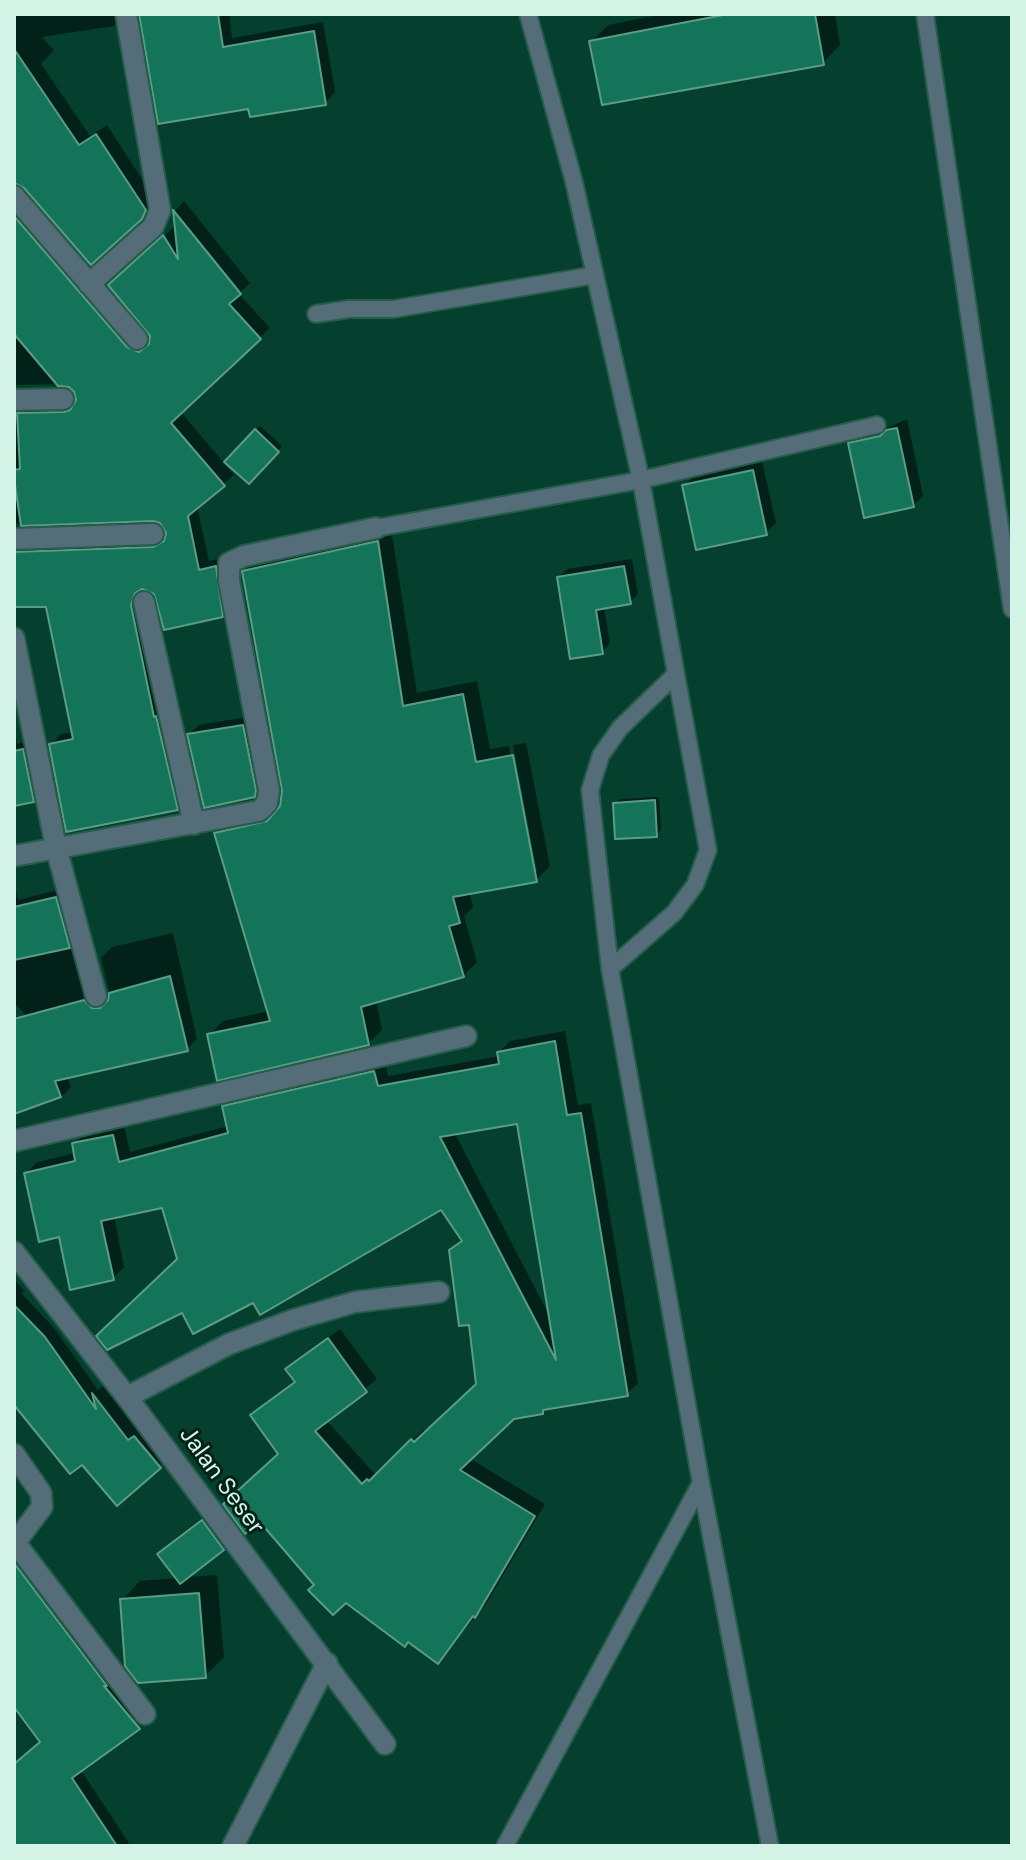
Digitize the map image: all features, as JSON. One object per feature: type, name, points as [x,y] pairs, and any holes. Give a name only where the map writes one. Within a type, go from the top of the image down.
[{"type":"street","points":[[89,284],[153,227],[160,210],[126,14]]},
{"type":"street","points":[[14,196],[137,339]]},
{"type":"street","points":[[14,400],[63,399]]},
{"type":"street","points":[[14,856],[259,811],[267,803],[269,790],[229,581],[229,563],[244,556],[376,528]]},
{"type":"street","points":[[14,539],[153,534]]},
{"type":"street","points":[[144,602],[194,824]]},
{"type":"street","points":[[14,638],[56,847],[96,996]]},
{"type":"street","points":[[14,1141],[466,1036]]},
{"type":"street","name":"Jalan Seser","points":[[14,1252],[127,1397],[385,1744]]},
{"type":"street","points":[[127,1397],[229,1344],[293,1320],[355,1302],[439,1292]]},
{"type":"street","points":[[14,1454],[41,1493],[42,1507],[15,1543],[145,1714]]},
{"type":"street","points":[[233,1846],[327,1663]]},
{"type":"lane","points":[[528,14],[574,182],[641,480],[708,850],[695,885],[674,913],[610,969]]},
{"type":"lane","points":[[925,14],[1012,609]]},
{"type":"lane","points":[[316,314],[349,309],[394,309],[595,275]]},
{"type":"lane","points":[[376,528],[641,480],[877,425]]},
{"type":"lane","points":[[676,674],[620,728],[601,755],[590,790],[610,969],[701,1483],[770,1846]]},
{"type":"lane","points":[[505,1846],[701,1483]]},
{"type":"building","points":[[139,14],[218,14],[223,47],[314,31],[326,105],[250,117],[248,109],[158,124]]},
{"type":"building","points":[[728,14],[815,14],[824,65],[602,105],[589,41]]},
{"type":"building","points":[[14,49],[79,145],[96,134],[146,210],[142,219],[91,265],[24,188],[14,183]]},
{"type":"building","points":[[173,210],[241,294],[229,304],[261,339],[171,423],[225,486],[188,516],[199,570],[216,566],[223,617],[164,630],[154,594],[142,589],[135,593],[131,605],[154,717],[178,810],[66,832],[49,744],[73,739],[46,607],[14,607],[14,552],[153,547],[164,541],[166,533],[160,523],[153,521],[21,526],[14,478],[14,470],[20,469],[17,413],[64,412],[70,410],[76,400],[74,392],[69,387],[58,386],[14,334],[14,216],[127,347],[139,352],[149,344],[150,336],[108,285],[163,235],[178,259]]},
{"type":"building","points":[[897,428],[914,507],[864,518],[848,443],[880,436],[886,430]]},
{"type":"building","points":[[255,429],[279,452],[249,484],[224,462]]},
{"type":"building","points":[[753,470],[767,535],[696,550],[682,485]]},
{"type":"building","points":[[378,541],[403,706],[463,694],[476,762],[513,755],[537,882],[453,897],[460,923],[449,926],[464,977],[361,1007],[369,1045],[217,1081],[207,1034],[270,1021],[214,833],[267,821],[280,806],[282,791],[242,571]]},
{"type":"building","points":[[624,566],[631,604],[596,610],[603,654],[570,659],[557,577]]},
{"type":"building","points":[[243,725],[255,797],[204,808],[187,734]]},
{"type":"building","points":[[23,749],[34,802],[14,806],[14,751]]},
{"type":"building","points":[[655,800],[657,837],[615,839],[613,803]]},
{"type":"building","points":[[56,897],[70,948],[14,960],[14,907]]},
{"type":"building","points":[[170,976],[188,1051],[55,1081],[61,1097],[14,1114],[14,1019],[84,1000],[92,1008],[100,1008],[108,1000],[109,993]]},
{"type":"building","points":[[555,1041],[567,1115],[581,1113],[628,1396],[543,1410],[543,1414],[514,1419],[460,1470],[535,1516],[475,1618],[473,1616],[438,1664],[408,1642],[405,1647],[346,1603],[333,1615],[308,1590],[314,1585],[260,1522],[245,1534],[223,1504],[278,1454],[250,1415],[295,1382],[285,1369],[328,1338],[367,1392],[315,1431],[362,1484],[367,1479],[369,1481],[411,1439],[414,1442],[476,1384],[469,1325],[459,1326],[449,1250],[462,1241],[441,1210],[260,1315],[253,1303],[193,1334],[182,1313],[107,1350],[96,1336],[177,1259],[162,1208],[101,1221],[114,1280],[70,1290],[59,1237],[39,1242],[24,1173],[75,1161],[72,1143],[113,1135],[119,1162],[228,1133],[222,1106],[374,1071],[378,1086],[499,1064],[497,1052]],"holes":[[[517,1124],[556,1360],[440,1137]]]},
{"type":"building","points":[[14,1305],[45,1337],[96,1409],[92,1393],[128,1440],[134,1436],[161,1468],[117,1506],[82,1465],[70,1474],[14,1405]]},
{"type":"building","points":[[202,1520],[224,1550],[180,1584],[157,1554]]},
{"type":"building","points":[[14,1563],[107,1686],[104,1686],[140,1729],[72,1778],[117,1846],[14,1846],[14,1764],[40,1742],[14,1707]]},
{"type":"building","points":[[199,1593],[206,1678],[138,1683],[125,1666],[120,1599]]}]
